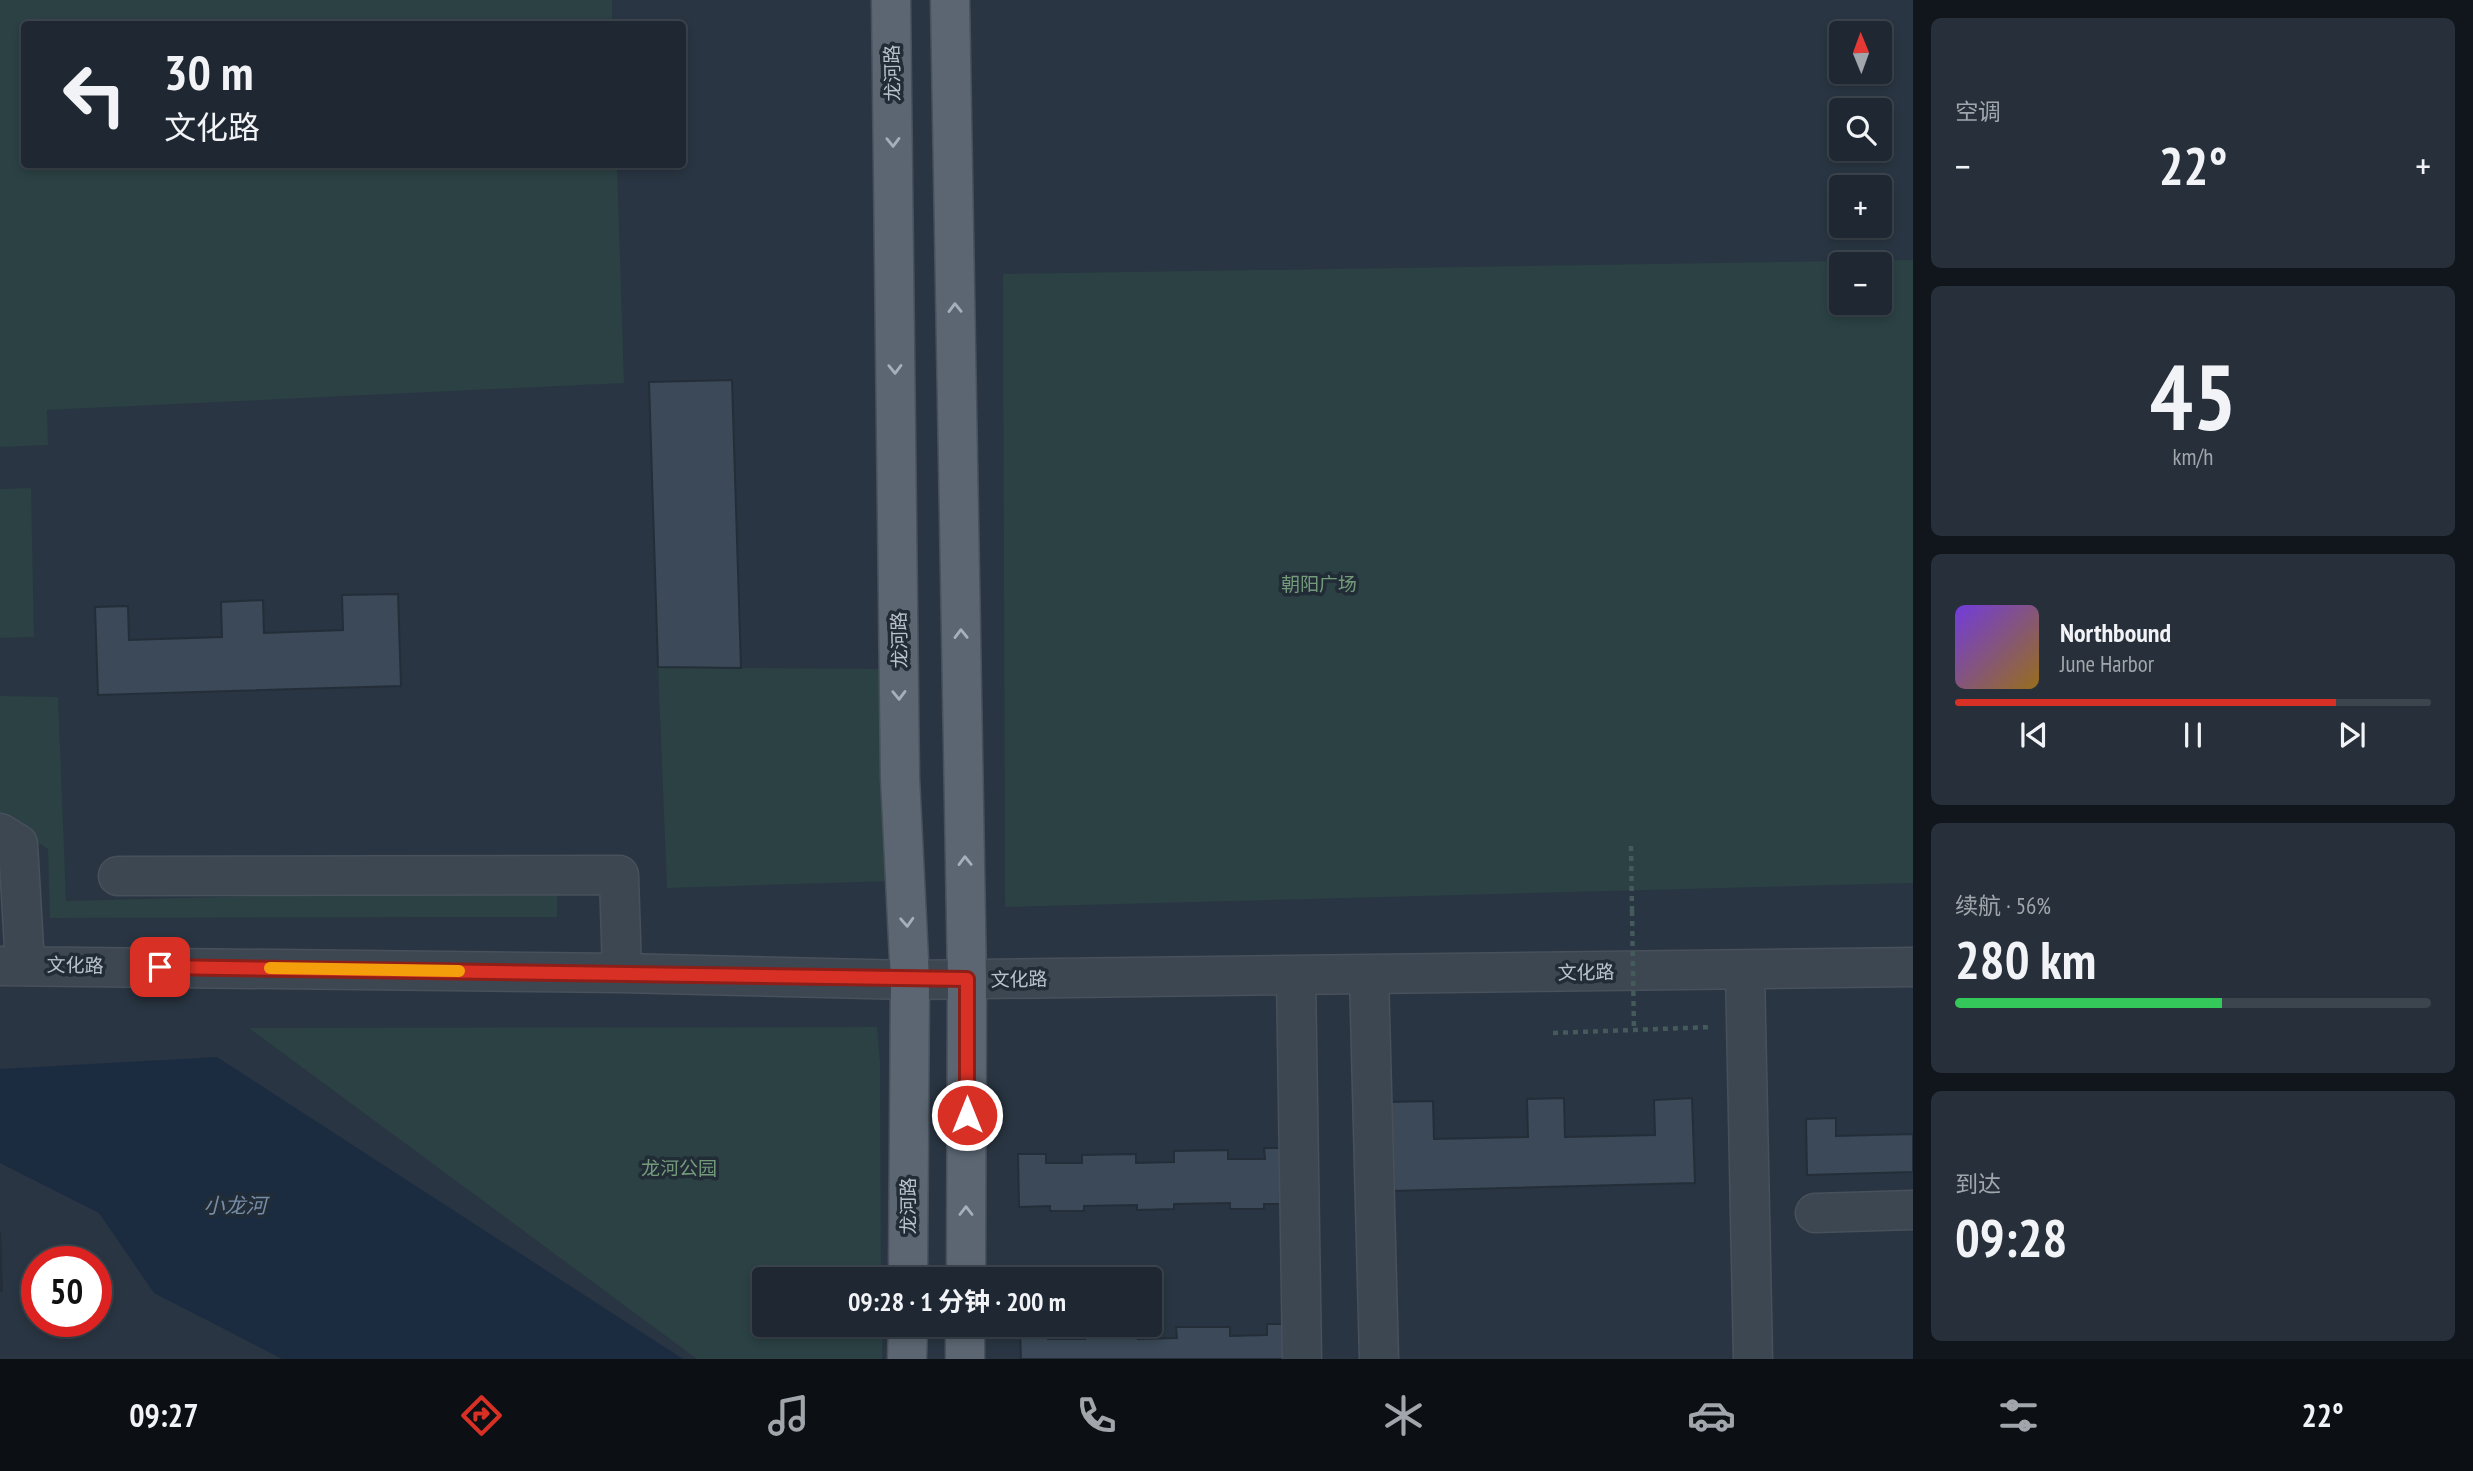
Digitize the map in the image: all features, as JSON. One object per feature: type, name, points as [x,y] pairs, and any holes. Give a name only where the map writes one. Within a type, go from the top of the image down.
[{"type":"main road","name":"龙河路","points":[[891,0],[900,778],[910,979],[908,1267]]},
{"type":"main road","points":[[950,0],[967,979],[966,1267]]},
{"type":"main road","points":[[907,1359],[908,1337]]},
{"type":"main road","points":[[965,1337],[965,1359]]},
{"type":"street","points":[[0,833],[18,844],[12,965]]},
{"type":"street","points":[[118,876],[619,875],[622,973]]},
{"type":"street","name":"文化路","points":[[12,965],[910,979],[1913,967]]},
{"type":"street","points":[[1745,970],[1753,1359]]},
{"type":"street","points":[[1296,975],[1302,1359]]},
{"type":"street","points":[[1370,975],[1379,1359]]},
{"type":"street","points":[[1815,1213],[1913,1210]]},
{"type":"path","points":[[1631,846],[1634,1030]]},
{"type":"path","points":[[1553,1033],[1712,1027]]},
{"type":"green space","points":[[0,0],[612,0],[612,21],[21,21],[21,168],[617,168],[624,383],[47,410],[48,445],[0,447]]},
{"type":"green space","name":"朝阳广场","points":[[1892,260],[1913,260],[1913,883],[1005,907],[1003,274],[1829,261],[1829,315],[1892,315]]},
{"type":"green space","points":[[31,488],[34,637],[0,638],[0,489]]},
{"type":"green space","points":[[658,667],[887,669],[894,881],[667,888]]},
{"type":"green space","points":[[0,696],[58,697],[66,901],[557,888],[557,917],[50,918],[48,849],[0,818]]},
{"type":"green space","name":"龙河公园","points":[[877,1027],[880,1062],[881,1267],[752,1267],[752,1337],[882,1337],[882,1359],[697,1359],[249,1028]]},
{"type":"water","name":"小龙河","points":[[217,1057],[683,1359],[282,1359],[154,1293],[99,1213],[0,1163],[0,1069]]},
{"type":"building","points":[[732,380],[741,668],[658,667],[649,382]]},
{"type":"building","points":[[398,594],[401,686],[98,695],[95,607],[128,606],[129,640],[222,637],[221,602],[263,600],[264,633],[343,630],[342,595]]},
{"type":"building","points":[[1564,1098],[1565,1137],[1655,1135],[1654,1100],[1692,1098],[1695,1183],[1391,1191],[1389,1102],[1433,1101],[1434,1139],[1528,1137],[1527,1099]]},
{"type":"building","points":[[1836,1118],[1836,1136],[1913,1134],[1913,1172],[1807,1175],[1806,1119]]},
{"type":"building","points":[[1264,1148],[1290,1148],[1291,1204],[1264,1204],[1264,1209],[1230,1209],[1230,1203],[1174,1204],[1174,1209],[1137,1210],[1137,1205],[1084,1206],[1084,1211],[1050,1211],[1050,1206],[1019,1207],[1018,1154],[1046,1154],[1046,1163],[1082,1163],[1082,1155],[1136,1154],[1136,1163],[1174,1162],[1174,1151],[1228,1150],[1228,1159],[1265,1159]]},
{"type":"building","points":[[0,1231],[2,1291],[0,1291]]},
{"type":"building","points":[[1267,1324],[1293,1324],[1293,1359],[1021,1359],[1020,1337],[1177,1338],[1176,1327],[1230,1327],[1230,1336],[1267,1335]]},
{"type":"slow traffic","points":[[270,968],[459,971]]},
{"type":"route","points":[[160,967],[967,979],[967,1115]]}]
